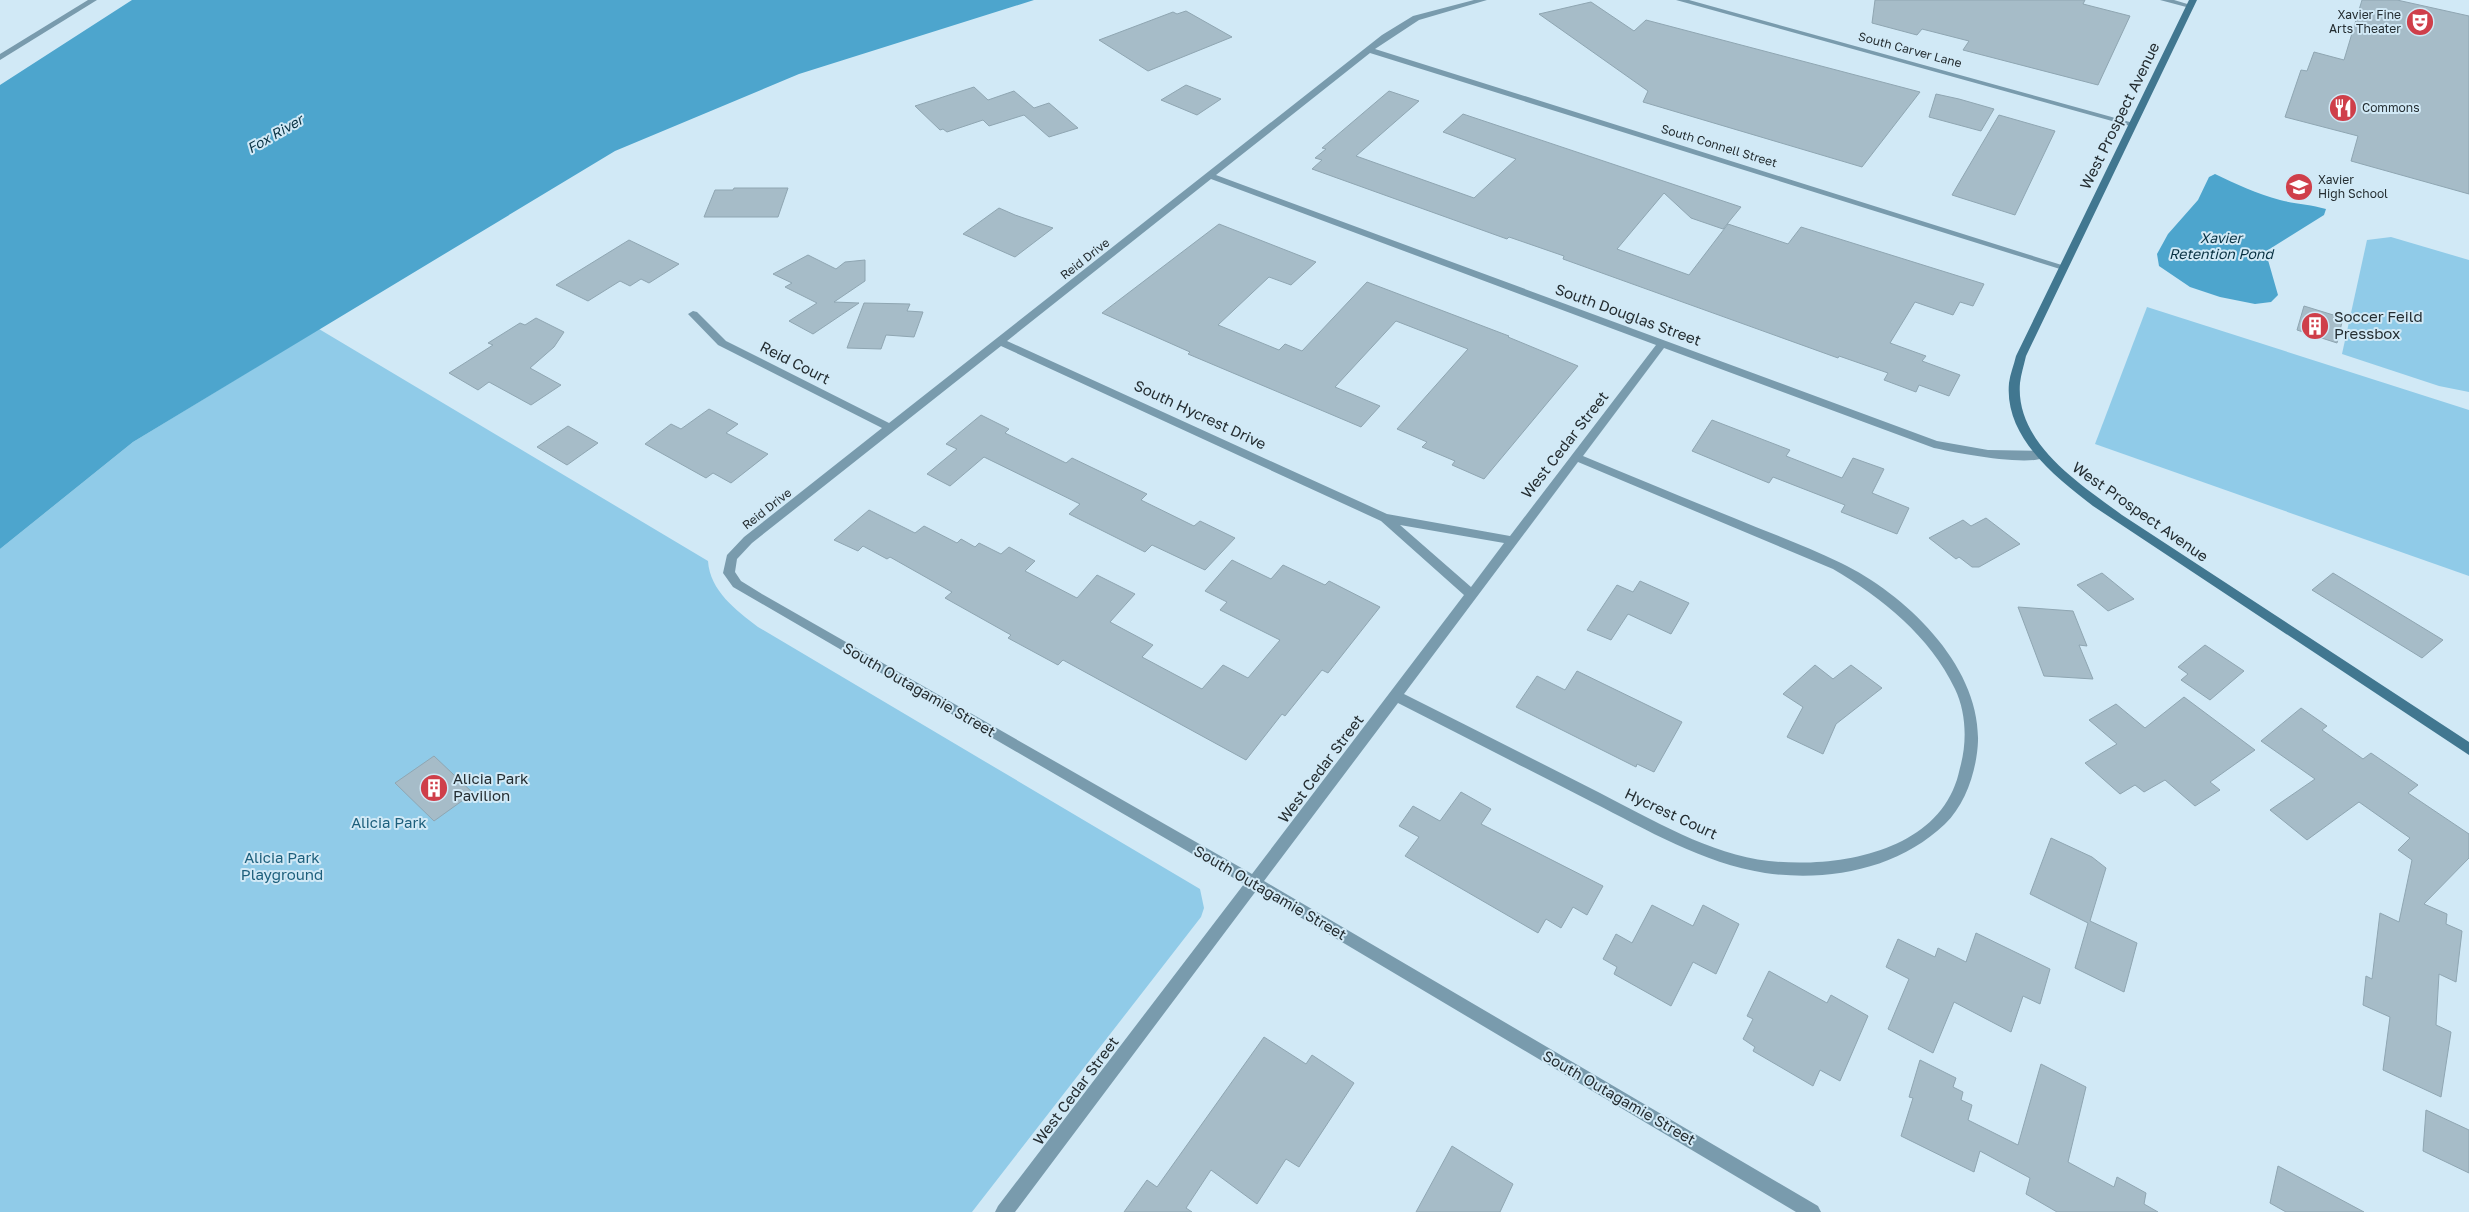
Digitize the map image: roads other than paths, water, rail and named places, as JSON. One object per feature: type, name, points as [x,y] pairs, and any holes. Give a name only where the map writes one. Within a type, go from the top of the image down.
[{"type":"main road","name":"West Prospect Avenue","points":[[2191,3],[2020,356],[2012,391],[2019,416],[2031,441],[2062,477],[2118,518],[2469,750]]},
{"type":"street","points":[[0,58],[93,0]]},
{"type":"street","name":"Reid Drive","points":[[729,573],[731,558],[748,540],[1369,50],[1416,18],[1482,0]]},
{"type":"street","name":"South Carver Lane","points":[[1680,0],[2133,124]]},
{"type":"street","points":[[2164,0],[2191,3]]},
{"type":"street","name":"South Connell Street","points":[[1369,50],[2062,267]]},
{"type":"street","name":"South Douglas Street","points":[[1210,176],[1934,444],[1980,454],[2013,457],[2042,455]]},
{"type":"street","name":"Reid Court","points":[[693,314],[722,343],[891,428]]},
{"type":"street","name":"South Hycrest Drive","points":[[1001,342],[1385,518],[1512,540]]},
{"type":"street","name":"West Cedar Street","points":[[1004,1212],[1255,884],[1512,540],[1662,344]]},
{"type":"street","name":"Hycrest Court","points":[[1396,696],[1682,841],[1728,857],[1769,867],[1839,866],[1869,860],[1898,851],[1920,840],[1940,821],[1957,799],[1968,774],[1972,745],[1970,716],[1962,689],[1947,664],[1931,641],[1910,619],[1864,581],[1837,566],[1576,457]]},
{"type":"street","name":"South Hycrest Drive","points":[[1385,518],[1472,594]]},
{"type":"street","name":"South Outagamie Street","points":[[729,573],[737,584],[751,593],[1255,884],[1812,1212]]},
{"type":"water","name":"Fox River","points":[[132,0],[1034,0],[799,74],[615,151],[133,442],[0,549],[0,85]]},
{"type":"water","name":"Xavier Retention Pond","points":[[2215,174],[2271,198],[2326,209],[2324,215],[2268,250],[2268,260],[2278,295],[2271,302],[2255,304],[2220,297],[2190,287],[2159,266],[2157,254],[2168,234],[2198,200],[2209,177]]},
{"type":"place","name":"Xavier Fine Arts Theater","points":[[2420,22]]},
{"type":"place","name":"Commons","points":[[2343,108]]},
{"type":"place","name":"Xavier High School","points":[[2299,187]]},
{"type":"place","name":"Soccer Feild Pressbox","points":[[2315,326]]},
{"type":"place","name":"Alicia Park Pavilion","points":[[434,788]]},
{"type":"park label","name":"Alicia Park","points":[[389,823]]},
{"type":"park label","name":"Alicia Park Playground","points":[[282,866]]}]
